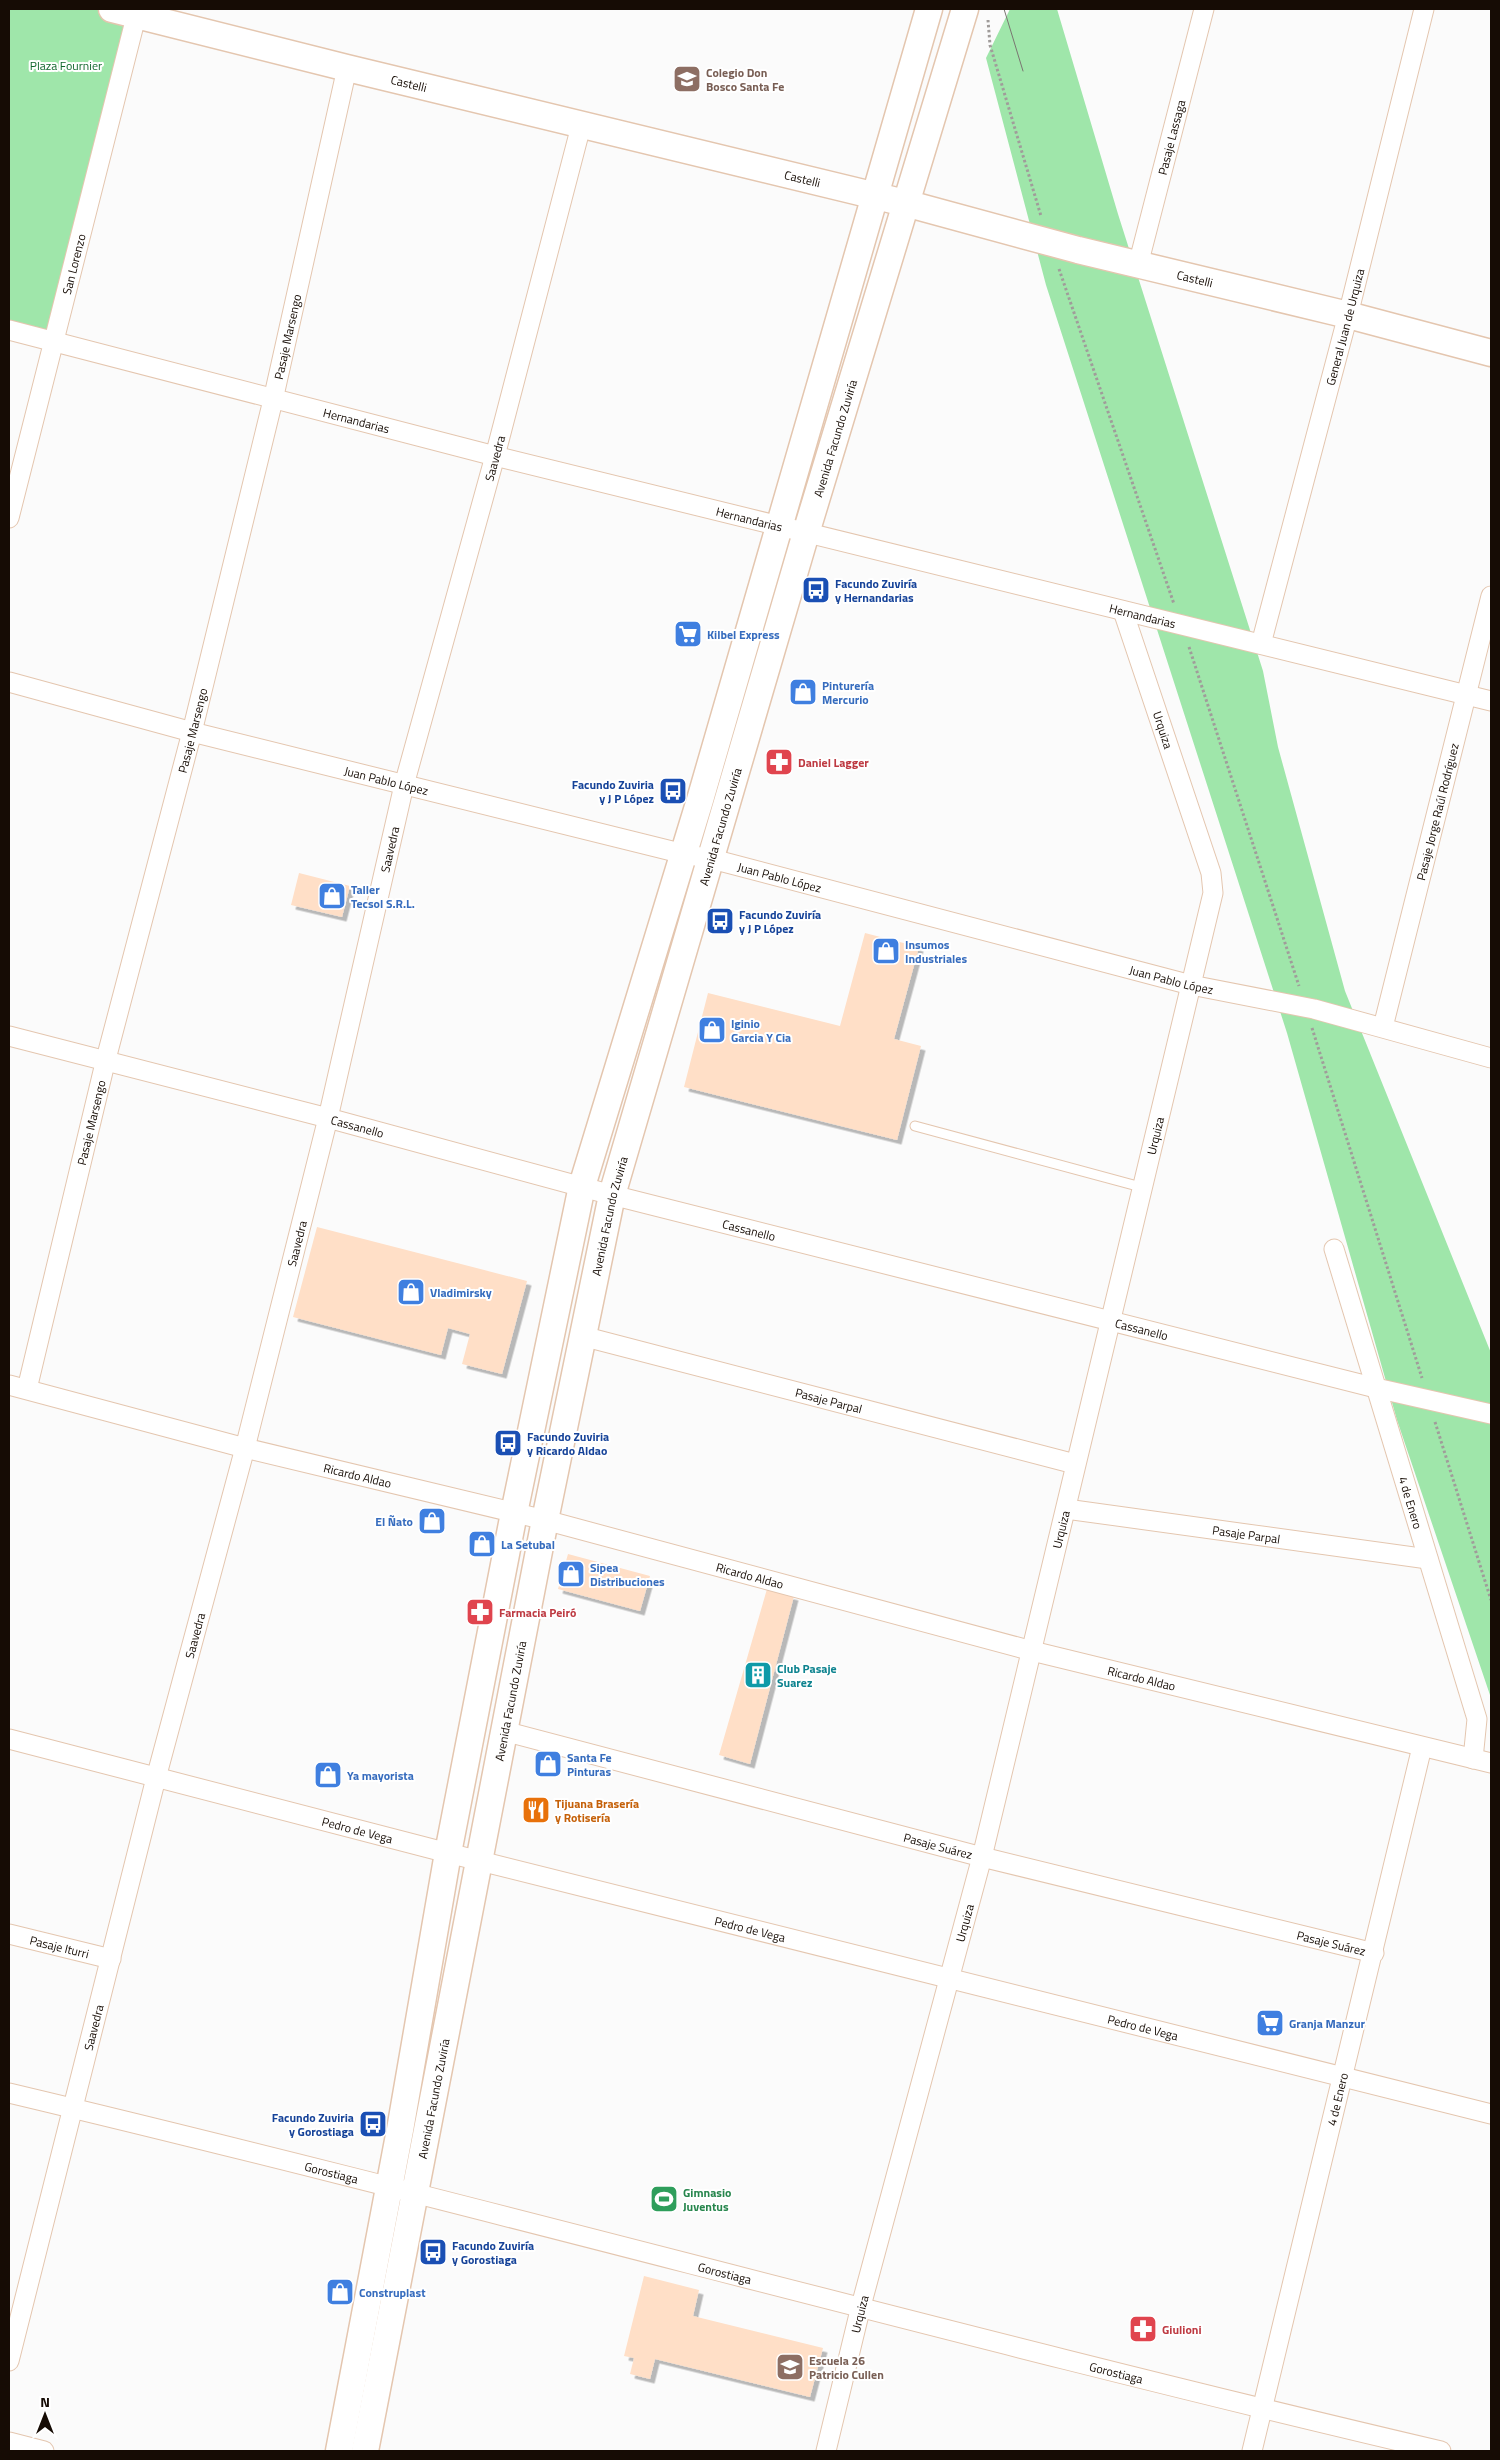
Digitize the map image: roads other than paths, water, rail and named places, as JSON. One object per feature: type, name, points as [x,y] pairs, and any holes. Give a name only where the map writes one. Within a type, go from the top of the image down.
[{"type":"main road","name":"Castelli","points":[[112,9],[138,12],[347,68],[905,203],[1138,265],[1348,315],[1491,353]]},
{"type":"main road","name":"Avenida Facundo Zuviría","points":[[365,2451],[448,1853],[514,1513],[582,1186],[684,854],[780,527],[928,9]]},
{"type":"main road","points":[[937,100],[937,51],[948,9]]},
{"type":"main road","name":"Avenida Facundo Zuviría","points":[[339,2451],[478,1860],[582,1336],[612,1195],[905,203],[937,100],[976,13]]},
{"type":"street","name":"Pasaje Lassaga","points":[[1138,265],[1204,9]]},
{"type":"street","name":"General Juan de Urquiza","points":[[1261,644],[1348,315],[1424,9]]},
{"type":"street","name":"San Lorenzo","points":[[9,518],[138,12]]},
{"type":"street","name":"Pasaje Marsengo","points":[[18,1387],[192,732],[273,400],[347,68]]},
{"type":"street","name":"Saavedra","points":[[9,2360],[156,1778],[245,1448],[328,1118],[404,785],[495,456],[581,126]]},
{"type":"street","name":"Hernandarias","points":[[9,330],[273,400],[495,456],[1491,701]]},
{"type":"street","name":"Pasaje Jorge Raúl Rodríguez","points":[[1383,1027],[1491,596]]},
{"type":"street","name":"Urquiza","points":[[826,2451],[862,2306],[982,1857],[1109,1320],[1213,893],[1211,873],[1123,611]]},
{"type":"street","name":"Juan Pablo López","points":[[9,682],[192,732],[684,854],[712,859],[1191,985],[1306,1007],[1491,1058]]},
{"type":"street","name":"Cassanello","points":[[9,1036],[106,1059],[612,1195],[1376,1388],[1491,1414]]},
{"type":"street","name":"4 de Enero","points":[[1334,1249],[1477,1719],[1482,1761]]},
{"type":"street","name":"Pasaje Parpal","points":[[582,1336],[1075,1464]]},
{"type":"street","name":"Ricardo Aldao","points":[[18,1387],[245,1448],[545,1520],[1032,1651],[1482,1761]]},
{"type":"street","name":"Pasaje Parpal","points":[[1066,1508],[1428,1559]]},
{"type":"street","name":"Pasaje Suárez","points":[[504,1730],[982,1857],[1374,1953]]},
{"type":"street","name":"Pedro de Vega","points":[[9,1739],[448,1853],[950,1977],[1491,2114]]},
{"type":"street","name":"4 de Enero","points":[[1252,2451],[1374,1953],[1422,1747]]},
{"type":"street","name":"Pasaje Iturri","points":[[9,1934],[111,1959]]},
{"type":"street","name":"Gorostiaga","points":[[9,2093],[862,2306],[1263,2410],[1441,2451]]},
{"type":"street","points":[[9,2442],[44,2451]]},
{"type":"lane","points":[[915,1126],[1141,1187]]},
{"type":"tram line","points":[[1004,9],[1023,71]]},
{"type":"place","name":"Colegio Don Bosco Santa Fe","points":[[687,79]]},
{"type":"place","name":"Facundo Zuviría y Hernandarias","points":[[816,590]]},
{"type":"place","name":"Kilbel Express","points":[[688,634]]},
{"type":"place","name":"Pinturería Mercurio","points":[[803,692]]},
{"type":"place","name":"Daniel Lagger","points":[[779,762]]},
{"type":"place","name":"Facundo Zuviria y J P López","points":[[673,791]]},
{"type":"place","name":"Taller Tecsol S.R.L.","points":[[332,896]]},
{"type":"place","name":"Facundo Zuviría y J P López","points":[[720,921]]},
{"type":"place","name":"Insumos Industriales","points":[[886,951]]},
{"type":"place","name":"Iginio Garcia Y Cia","points":[[712,1030]]},
{"type":"place","name":"Vladimirsky","points":[[411,1292]]},
{"type":"place","name":"Facundo Zuviria y Ricardo Aldao","points":[[508,1443]]},
{"type":"place","name":"El Ñato","points":[[432,1521]]},
{"type":"place","name":"La Setubal","points":[[482,1544]]},
{"type":"place","name":"Sipea Distribuciones","points":[[571,1574]]},
{"type":"place","name":"Farmacia Peiró","points":[[480,1612]]},
{"type":"place","name":"Club Pasaje Suarez","points":[[758,1675]]},
{"type":"place","name":"Santa Fe Pinturas","points":[[548,1764]]},
{"type":"place","name":"Ya mayorista","points":[[328,1775]]},
{"type":"place","name":"Tijuana Brasería y Rotisería","points":[[536,1810]]},
{"type":"place","name":"Granja Manzur","points":[[1270,2023]]},
{"type":"place","name":"Facundo Zuviria y Gorostiaga","points":[[373,2124]]},
{"type":"place","name":"Gimnasio Juventus","points":[[664,2199]]},
{"type":"place","name":"Facundo Zuviría y Gorostiaga","points":[[433,2252]]},
{"type":"place","name":"Construplast","points":[[340,2292]]},
{"type":"place","name":"Giulioni","points":[[1143,2329]]},
{"type":"place","name":"Escuela 26 Patricio Cullen","points":[[790,2367]]},
{"type":"park label","name":"Plaza Fournier","points":[[66,65]]}]
